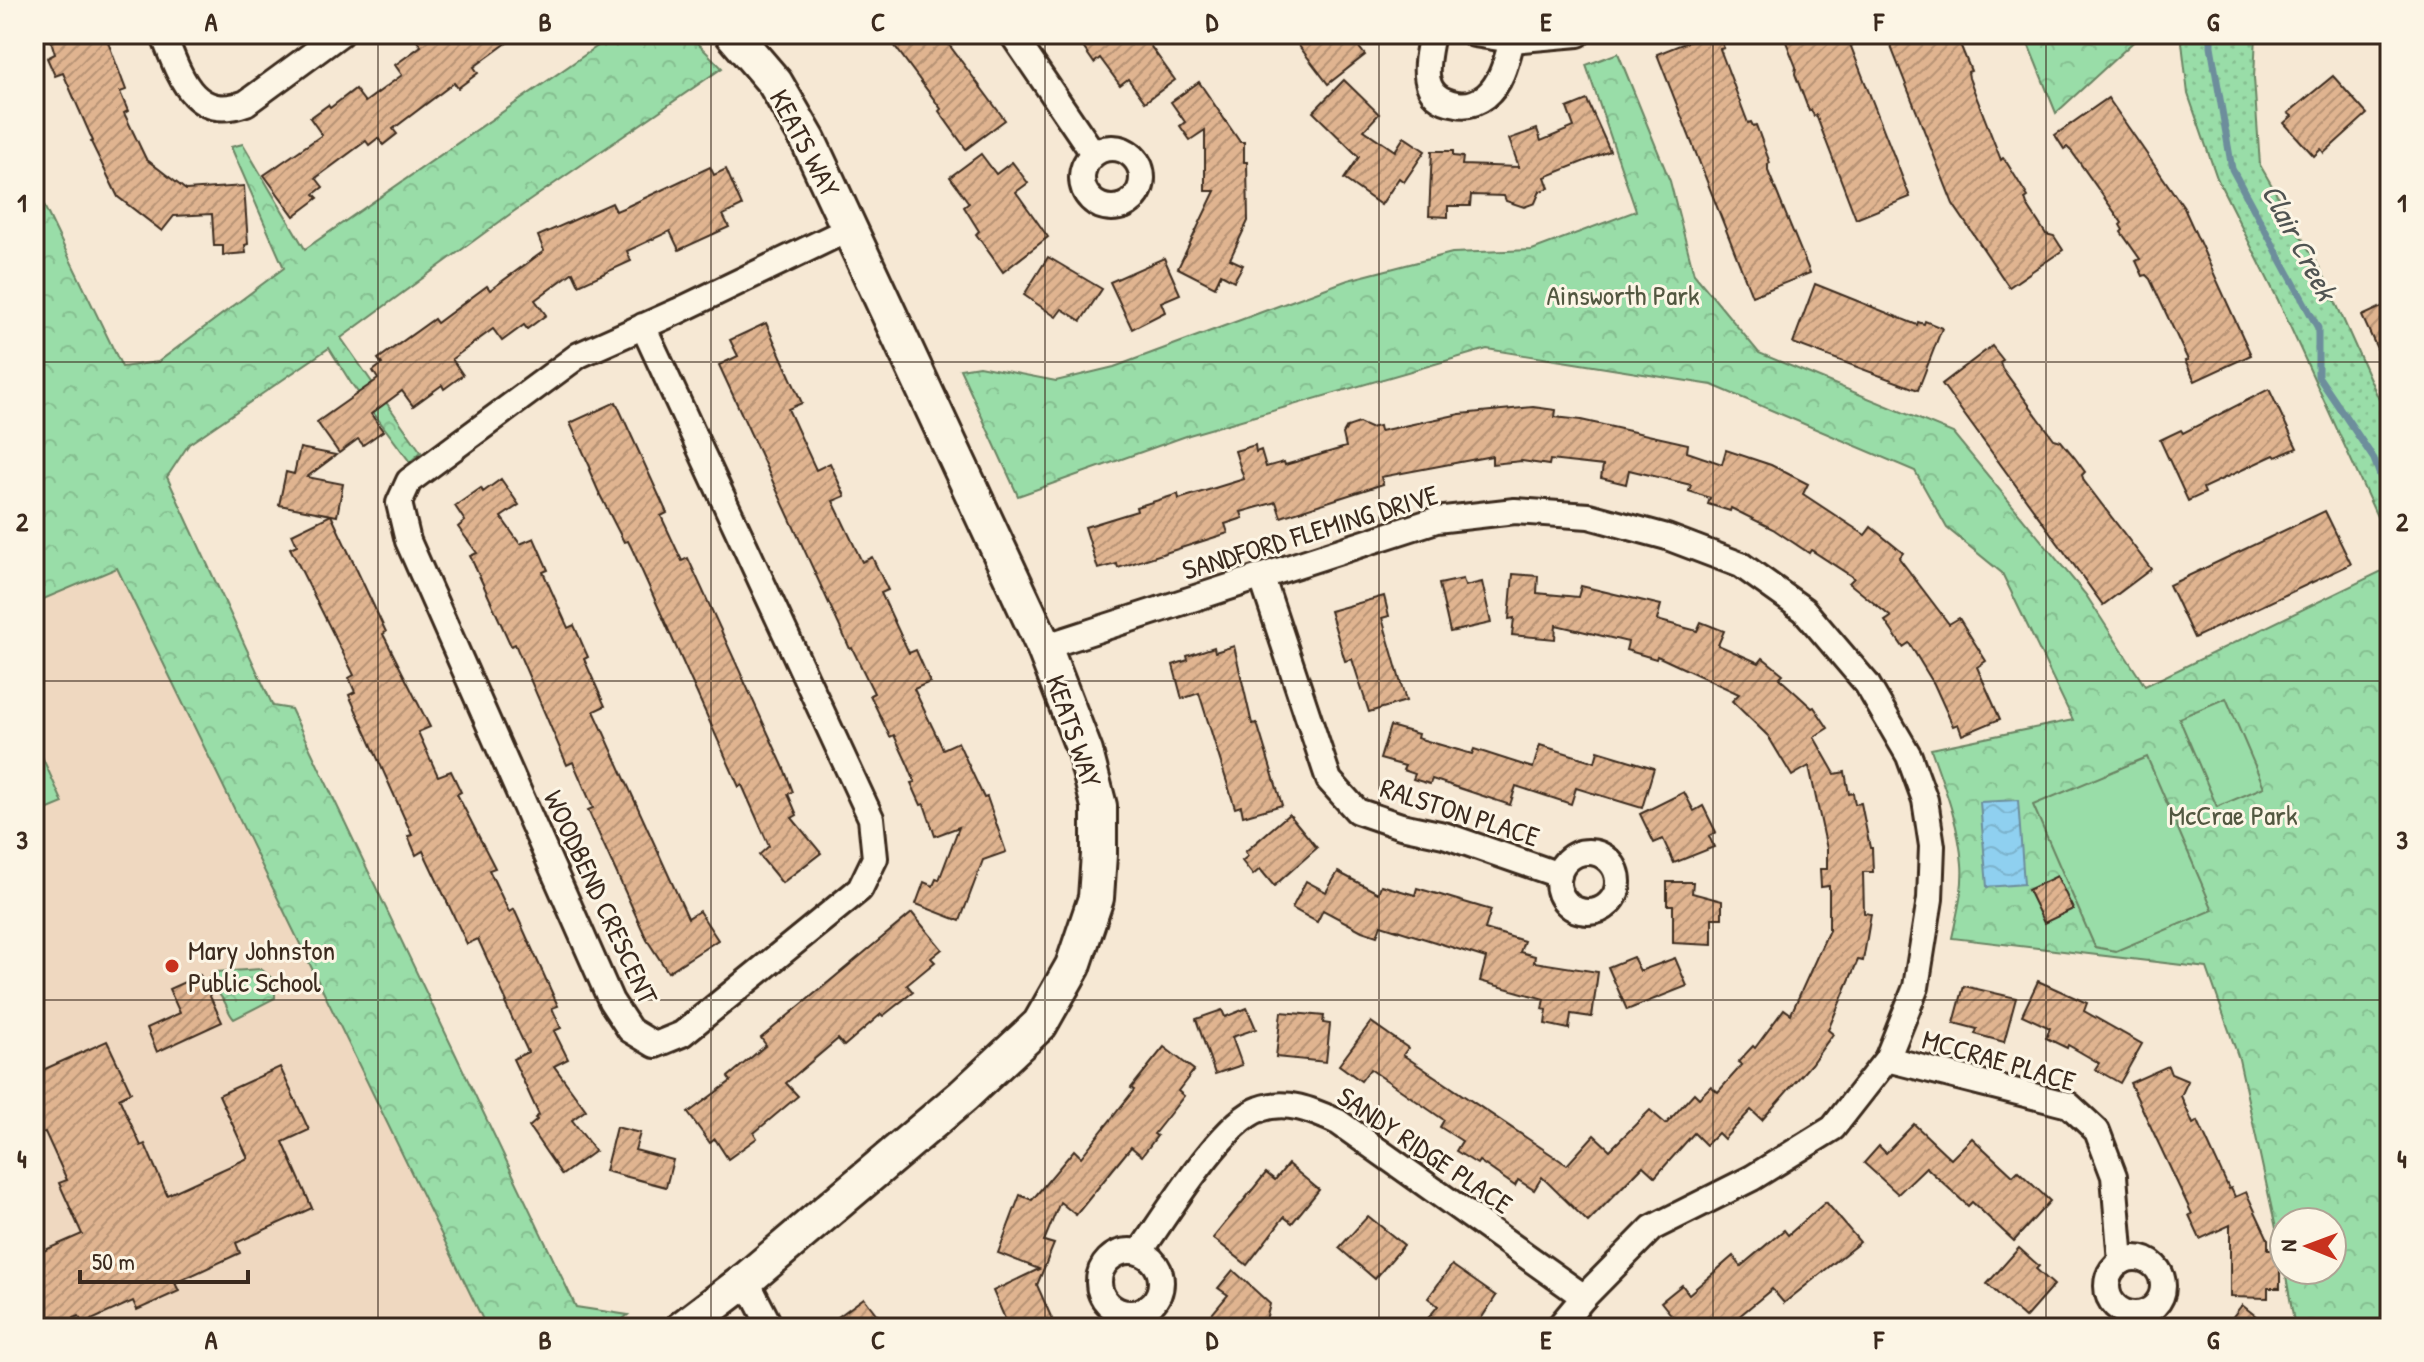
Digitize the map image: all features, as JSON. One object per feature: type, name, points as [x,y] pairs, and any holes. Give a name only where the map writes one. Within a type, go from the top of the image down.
[{"type":"street","points":[[163,34],[184,85],[196,99],[218,107],[233,108],[246,103],[340,34]]},
{"type":"street","points":[[1012,34],[1093,153]]},
{"type":"street","points":[[1432,34],[1425,67],[1431,90],[1445,102],[1467,106],[1486,95],[1498,81],[1512,40]]},
{"type":"street","points":[[1474,34],[1512,40],[1578,34]]},
{"type":"street","name":"KEATS WAY","points":[[683,1328],[746,1280],[963,1096],[1040,1024],[1073,966],[1096,898],[1099,854],[1099,806],[1085,752],[1044,647],[802,128],[775,83],[741,37]]},
{"type":"street","name":"WOODBEND CRESCENT","points":[[643,326],[871,818],[875,858],[860,889],[682,1034],[655,1045],[630,1030],[611,1001],[408,541],[399,503],[409,481],[579,355],[849,229]]},
{"type":"street","name":"SANDFORD FLEMING DRIVE","points":[[1044,647],[1436,520],[1515,511],[1589,516],[1667,537],[1741,565],[1804,610],[1867,684],[1909,756],[1925,800],[1932,846],[1930,899],[1916,987],[1887,1059],[1833,1128],[1752,1178],[1652,1228],[1558,1328]]},
{"type":"street","name":"RALSTON PLACE","points":[[1262,578],[1329,780],[1357,811],[1401,826],[1444,835],[1559,875]]},
{"type":"street","name":"MCCRAE PLACE","points":[[1887,1059],[2069,1105],[2097,1131],[2114,1176],[2121,1262]]},
{"type":"street","name":"SANDY RIDGE PLACE","points":[[1140,1252],[1238,1122],[1261,1108],[1301,1105],[1338,1122],[1584,1297]]},
{"type":"street","points":[[746,1280],[771,1328]]},
{"type":"shaded area","name":"Mary Johnston Public School","points":[[116,567],[487,1328],[34,1328],[34,603]]},
{"type":"green space","points":[[615,34],[688,34],[722,68],[513,212],[341,338],[421,452],[410,462],[329,348],[189,444],[167,477],[273,706],[291,709],[576,1307],[628,1315],[612,1328],[487,1328],[117,568],[34,603],[34,185],[122,367],[158,362],[284,268],[231,147],[243,144],[305,249]]},
{"type":"green space","points":[[2024,34],[2142,34],[2056,113]]},
{"type":"green space","points":[[2181,34],[2256,34],[2254,78],[2260,165],[2323,274],[2390,424],[2390,545],[2278,300],[2217,178],[2188,94]]},
{"type":"green space","points":[[1618,53],[1670,181],[1694,274],[1759,353],[1953,433],[2086,595],[2145,686],[2390,567],[2390,1328],[2295,1328],[2288,1286],[2348,1286],[2348,1206],[2271,1206],[2239,1059],[2207,968],[1952,938],[1961,892],[1962,864],[1954,820],[1931,749],[2073,720],[2002,573],[1947,528],[1915,471],[1712,385],[1487,349],[1189,435],[1018,496],[960,369],[979,366],[1056,381],[1114,367],[1348,280],[1452,253],[1532,250],[1636,211],[1586,65]]},
{"type":"green space","points":[[2226,698],[2264,787],[2217,807],[2179,718]]},
{"type":"green space","points":[[34,739],[63,803],[34,815]]},
{"type":"green space","points":[[2147,757],[2213,910],[2116,951],[2095,947],[2033,805]]},
{"type":"green space","points":[[261,969],[275,981],[275,998],[234,1019],[209,978],[216,972]]},
{"type":"water","points":[[2018,800],[2024,884],[1987,887],[1980,802]]},
{"type":"building","points":[[49,34],[105,34],[126,90],[120,92],[128,111],[124,113],[146,159],[186,190],[244,186],[246,253],[223,255],[223,246],[214,246],[212,214],[174,216],[162,231],[118,197],[63,73],[55,76],[47,58],[55,54]]},
{"type":"building","points":[[427,34],[519,34],[474,67],[478,73],[458,88],[454,83],[393,129],[397,134],[383,145],[378,138],[369,145],[366,141],[316,178],[323,187],[314,194],[318,198],[294,216],[264,175],[322,135],[310,118],[328,105],[330,108],[355,89],[365,102],[402,75],[395,65],[421,46],[417,41]]},
{"type":"building","points":[[886,34],[941,34],[1005,120],[966,149]]},
{"type":"building","points":[[1074,34],[1128,34],[1135,44],[1144,37],[1175,80],[1145,102],[1128,79],[1120,85],[1100,58],[1094,63]]},
{"type":"building","points":[[1290,34],[1336,34],[1342,42],[1350,36],[1365,55],[1328,84]]},
{"type":"building","points":[[1708,34],[1718,34],[1724,48],[1720,49],[1748,123],[1756,125],[1770,163],[1768,171],[1810,273],[1752,296],[1657,54]]},
{"type":"building","points":[[1783,34],[1846,34],[1910,197],[1856,219],[1816,115],[1809,111]]},
{"type":"building","points":[[1886,34],[1956,34],[1971,71],[1968,72],[1969,78],[2001,160],[2003,158],[2007,163],[2028,197],[2025,199],[2027,205],[2046,234],[2054,236],[2063,250],[2009,287],[1953,204]]},
{"type":"building","points":[[2333,76],[2367,114],[2324,153],[2321,149],[2314,156],[2284,123],[2292,116],[2288,113]]},
{"type":"building","points":[[1344,80],[1379,114],[1364,130],[1395,151],[1404,137],[1425,151],[1404,182],[1399,178],[1381,205],[1344,179],[1359,157],[1313,112]]},
{"type":"building","points":[[1199,82],[1240,142],[1244,142],[1244,162],[1247,162],[1248,221],[1230,259],[1243,265],[1234,281],[1221,274],[1215,287],[1178,268],[1215,191],[1205,191],[1205,130],[1190,140],[1180,126],[1185,122],[1171,102]]},
{"type":"building","points":[[2108,98],[2184,208],[2251,355],[2195,381],[2150,279],[2143,276],[2136,261],[2140,259],[2121,232],[2122,223],[2072,152],[2067,147],[2064,149],[2055,135]]},
{"type":"building","points":[[1587,100],[1610,151],[1545,177],[1549,188],[1540,191],[1535,203],[1524,207],[1506,201],[1504,196],[1471,195],[1470,206],[1448,206],[1448,217],[1429,216],[1432,151],[1453,151],[1453,156],[1463,157],[1462,165],[1519,167],[1509,139],[1537,129],[1541,141],[1574,127],[1567,108]]},
{"type":"building","points":[[981,154],[996,174],[1012,162],[1028,183],[1016,192],[1048,237],[1003,272],[976,234],[979,231],[964,207],[969,203],[950,177]]},
{"type":"building","points":[[710,167],[714,175],[726,169],[742,206],[723,215],[729,227],[679,250],[670,231],[627,251],[631,261],[579,285],[573,272],[535,300],[546,315],[527,329],[524,325],[502,341],[493,329],[452,359],[463,375],[444,389],[442,385],[413,406],[402,391],[371,414],[383,431],[363,445],[358,439],[339,453],[317,422],[378,379],[373,371],[382,364],[378,359],[434,319],[437,323],[487,286],[490,290],[544,251],[538,236],[612,203],[616,211]]},
{"type":"building","points":[[1048,257],[1102,289],[1081,321],[1062,309],[1056,317],[1024,295]]},
{"type":"building","points":[[1164,258],[1180,294],[1161,302],[1165,312],[1132,329],[1110,282]]},
{"type":"building","points":[[1815,284],[1917,325],[1925,321],[1942,328],[1918,390],[1793,343]]},
{"type":"building","points":[[2390,303],[2390,377],[2362,316]]},
{"type":"building","points":[[766,323],[802,403],[788,409],[816,470],[830,463],[845,496],[833,501],[862,562],[872,557],[888,590],[881,593],[909,653],[916,650],[930,682],[914,689],[943,749],[958,742],[984,798],[987,797],[1006,852],[983,860],[960,921],[916,904],[924,882],[933,886],[936,879],[939,880],[959,827],[935,836],[924,804],[921,805],[911,783],[915,782],[908,765],[894,735],[890,737],[870,695],[874,693],[850,649],[719,365],[738,356],[730,340]]},
{"type":"building","points":[[1992,346],[2003,360],[2000,362],[2002,368],[2054,439],[2061,441],[2075,458],[2085,472],[2082,475],[2084,481],[2151,569],[2103,605],[1942,384]]},
{"type":"building","points":[[2269,389],[2297,448],[2276,457],[2274,455],[2203,488],[2205,493],[2188,501],[2160,440],[2181,430],[2183,433]]},
{"type":"building","points":[[616,402],[667,513],[661,516],[682,561],[688,558],[783,766],[793,792],[788,794],[797,815],[792,818],[821,853],[782,883],[759,855],[769,846],[742,785],[739,787],[633,551],[628,541],[624,542],[600,495],[570,423]]},
{"type":"building","points":[[1533,407],[1556,410],[1555,417],[1688,444],[1687,452],[1722,464],[1726,450],[1771,465],[1808,484],[1803,494],[1865,535],[1871,527],[1903,553],[1899,558],[1949,624],[1959,618],[1986,661],[1977,667],[2000,719],[1962,735],[1958,724],[1953,726],[1934,684],[1909,643],[1903,647],[1885,621],[1891,617],[1849,583],[1854,578],[1773,529],[1731,508],[1730,511],[1708,504],[1710,498],[1689,491],[1691,485],[1629,470],[1626,484],[1601,478],[1603,466],[1550,460],[1549,465],[1522,461],[1492,464],[1492,456],[1381,477],[1383,484],[1281,517],[1276,502],[1241,512],[1243,518],[1225,524],[1228,533],[1118,568],[1117,564],[1098,569],[1085,527],[1178,494],[1179,499],[1244,479],[1235,451],[1255,445],[1256,452],[1261,450],[1266,467],[1284,462],[1285,465],[1346,447],[1343,434],[1347,427],[1359,423],[1370,428],[1379,426],[1380,431],[1460,414]]},
{"type":"building","points":[[300,448],[336,455],[307,477],[343,484],[337,516],[279,505],[286,472],[294,474]]},
{"type":"building","points":[[501,479],[519,505],[501,517],[520,544],[534,538],[548,570],[543,572],[568,628],[574,625],[588,657],[584,659],[605,706],[594,711],[688,918],[699,911],[718,940],[668,972],[647,940],[588,810],[593,808],[573,762],[567,765],[515,644],[511,646],[470,556],[477,553],[458,527],[465,521],[455,506]]},
{"type":"building","points":[[2325,511],[2351,564],[2194,638],[2169,585]]},
{"type":"building","points":[[331,515],[386,632],[383,634],[430,727],[418,732],[438,776],[451,771],[461,792],[457,794],[495,868],[489,870],[509,912],[514,909],[558,1006],[552,1008],[561,1028],[554,1031],[568,1059],[554,1066],[586,1110],[572,1120],[595,1151],[562,1175],[529,1127],[539,1115],[513,1059],[528,1052],[507,1002],[478,939],[467,944],[423,851],[416,855],[408,836],[412,835],[349,695],[355,692],[349,678],[354,675],[290,548],[297,545],[292,534]]},
{"type":"building","points":[[1513,574],[1538,576],[1537,593],[1578,597],[1581,586],[1661,605],[1657,620],[1697,631],[1701,622],[1724,631],[1718,645],[1759,663],[1763,658],[1783,674],[1779,678],[1814,707],[1828,728],[1814,737],[1835,774],[1845,772],[1849,794],[1853,793],[1855,804],[1861,803],[1872,848],[1873,872],[1863,872],[1864,913],[1871,914],[1863,961],[1858,960],[1828,1030],[1833,1034],[1811,1064],[1762,1120],[1751,1110],[1724,1139],[1718,1133],[1706,1145],[1694,1133],[1655,1177],[1643,1166],[1588,1222],[1542,1177],[1534,1190],[1518,1180],[1515,1186],[1479,1161],[1477,1164],[1456,1151],[1462,1141],[1440,1127],[1444,1120],[1370,1069],[1361,1081],[1339,1065],[1371,1022],[1408,1048],[1403,1055],[1567,1165],[1594,1135],[1610,1150],[1650,1110],[1666,1124],[1694,1093],[1699,1098],[1711,1086],[1718,1092],[1742,1065],[1738,1062],[1753,1046],[1755,1048],[1784,1009],[1791,1014],[1829,930],[1829,886],[1821,887],[1820,869],[1827,869],[1827,849],[1809,766],[1792,776],[1768,736],[1732,701],[1739,694],[1657,656],[1656,659],[1626,650],[1628,642],[1556,625],[1555,639],[1512,635],[1514,618],[1509,619]]},
{"type":"building","points":[[1463,579],[1465,586],[1482,582],[1491,623],[1450,632],[1439,584]]},
{"type":"building","points":[[1384,596],[1389,616],[1382,618],[1406,701],[1369,712],[1352,659],[1345,661],[1330,611]]},
{"type":"building","points":[[1234,646],[1252,724],[1257,723],[1282,805],[1243,816],[1241,806],[1235,808],[1199,693],[1182,699],[1173,665],[1188,660],[1187,656],[1214,647],[1215,652]]},
{"type":"building","points":[[1390,726],[1418,734],[1417,738],[1472,754],[1474,749],[1533,768],[1540,745],[1595,762],[1598,751],[1654,768],[1642,808],[1576,788],[1571,804],[1516,786],[1510,805],[1432,779],[1430,784],[1413,779],[1415,774],[1403,770],[1405,766],[1380,759]]},
{"type":"building","points":[[1684,792],[1694,811],[1703,806],[1716,832],[1709,836],[1714,847],[1674,863],[1663,839],[1654,843],[1640,814]]},
{"type":"building","points":[[1289,814],[1317,848],[1274,886],[1260,869],[1253,875],[1242,861],[1248,856],[1245,852]]},
{"type":"building","points":[[1338,872],[1378,893],[1381,885],[1415,895],[1417,888],[1491,910],[1485,929],[1524,941],[1520,952],[1535,956],[1534,962],[1598,972],[1592,1017],[1571,1014],[1569,1029],[1545,1024],[1547,1010],[1542,1009],[1544,999],[1480,981],[1486,958],[1381,925],[1377,936],[1323,910],[1317,922],[1292,908],[1306,881],[1326,892]]},
{"type":"building","points":[[2057,876],[2073,909],[2044,923],[2028,890]]},
{"type":"building","points":[[1667,882],[1693,882],[1692,893],[1722,901],[1722,918],[1712,918],[1712,945],[1673,943],[1673,905],[1667,905]]},
{"type":"building","points":[[912,913],[942,949],[931,958],[935,962],[907,985],[913,992],[844,1046],[838,1039],[786,1083],[798,1096],[754,1133],[757,1138],[728,1159],[715,1139],[710,1143],[688,1113],[731,1081],[728,1077],[766,1045],[761,1038]]},
{"type":"building","points":[[1633,957],[1640,971],[1675,958],[1687,986],[1627,1010],[1608,967]]},
{"type":"building","points":[[200,975],[222,1022],[157,1052],[147,1028],[180,1013],[169,989]]},
{"type":"building","points":[[2038,981],[2087,1003],[2084,1011],[2142,1044],[2120,1083],[2095,1069],[2099,1063],[2068,1045],[2067,1048],[2046,1038],[2050,1028],[2022,1015]]},
{"type":"building","points":[[1964,986],[2016,998],[2004,1042],[1975,1034],[1977,1029],[1954,1023]]},
{"type":"building","points":[[1247,1008],[1256,1029],[1232,1037],[1242,1065],[1215,1074],[1196,1019],[1222,1010],[1225,1017]]},
{"type":"building","points":[[1281,1012],[1324,1016],[1323,1023],[1330,1024],[1326,1062],[1276,1057]]},
{"type":"building","points":[[107,1041],[131,1092],[119,1098],[141,1146],[145,1144],[167,1195],[248,1158],[219,1095],[280,1067],[309,1130],[283,1142],[312,1208],[236,1243],[240,1253],[175,1283],[179,1291],[137,1310],[133,1301],[83,1324],[79,1316],[53,1327],[34,1284],[34,1255],[82,1234],[59,1183],[67,1180],[45,1132],[34,1137],[34,1074]]},
{"type":"building","points":[[1164,1047],[1194,1070],[1178,1091],[1184,1096],[1154,1134],[1157,1136],[1142,1156],[1131,1147],[1076,1215],[1060,1202],[1044,1241],[1054,1244],[1037,1285],[1056,1328],[1009,1328],[993,1291],[1039,1269],[998,1253],[1020,1195],[1032,1200],[1074,1150],[1081,1157]]},
{"type":"building","points":[[2168,1066],[2171,1074],[2188,1081],[2181,1096],[2193,1124],[2198,1121],[2235,1197],[2246,1192],[2268,1239],[2268,1286],[2280,1288],[2268,1288],[2268,1298],[2230,1297],[2230,1225],[2200,1239],[2189,1215],[2192,1214],[2130,1083]]},
{"type":"building","points":[[1914,1124],[1951,1159],[1972,1138],[2013,1176],[2018,1171],[2050,1201],[2014,1241],[1972,1202],[1968,1206],[1926,1167],[1898,1194],[1864,1163],[1879,1146],[1886,1153]]},
{"type":"building","points":[[616,1127],[640,1133],[635,1150],[673,1160],[666,1187],[605,1171]]},
{"type":"building","points":[[1288,1164],[1319,1190],[1292,1223],[1284,1217],[1247,1265],[1213,1238],[1266,1173],[1275,1180]]},
{"type":"building","points":[[1826,1202],[1860,1242],[1784,1303],[1772,1289],[1725,1328],[1659,1328],[1673,1317],[1661,1302],[1682,1285],[1689,1294],[1733,1256],[1741,1266],[1784,1230],[1788,1235]]},
{"type":"building","points":[[1368,1216],[1404,1245],[1375,1279],[1339,1248]]},
{"type":"building","points":[[2019,1248],[2054,1285],[2025,1318],[1987,1284]]},
{"type":"building","points":[[1452,1265],[1496,1296],[1475,1328],[1420,1328],[1438,1306],[1428,1298]]},
{"type":"building","points":[[1233,1270],[1270,1304],[1264,1328],[1205,1328],[1216,1317],[1212,1314],[1228,1295],[1218,1288]]},
{"type":"building","points":[[864,1298],[887,1328],[823,1328]]},
{"type":"building","points":[[2242,1305],[2271,1328],[2224,1328]]},
{"type":"waterway","name":"Clair Creek","points":[[2211,34],[2232,169],[2318,328],[2318,376],[2374,459],[2390,503]]},
{"type":"place","name":"Mary Johnston Public School","points":[[172,966]]},
{"type":"park label","name":"Ainsworth Park","points":[[1623,295]]},
{"type":"park label","name":"McCrae Park","points":[[2233,815]]}]
